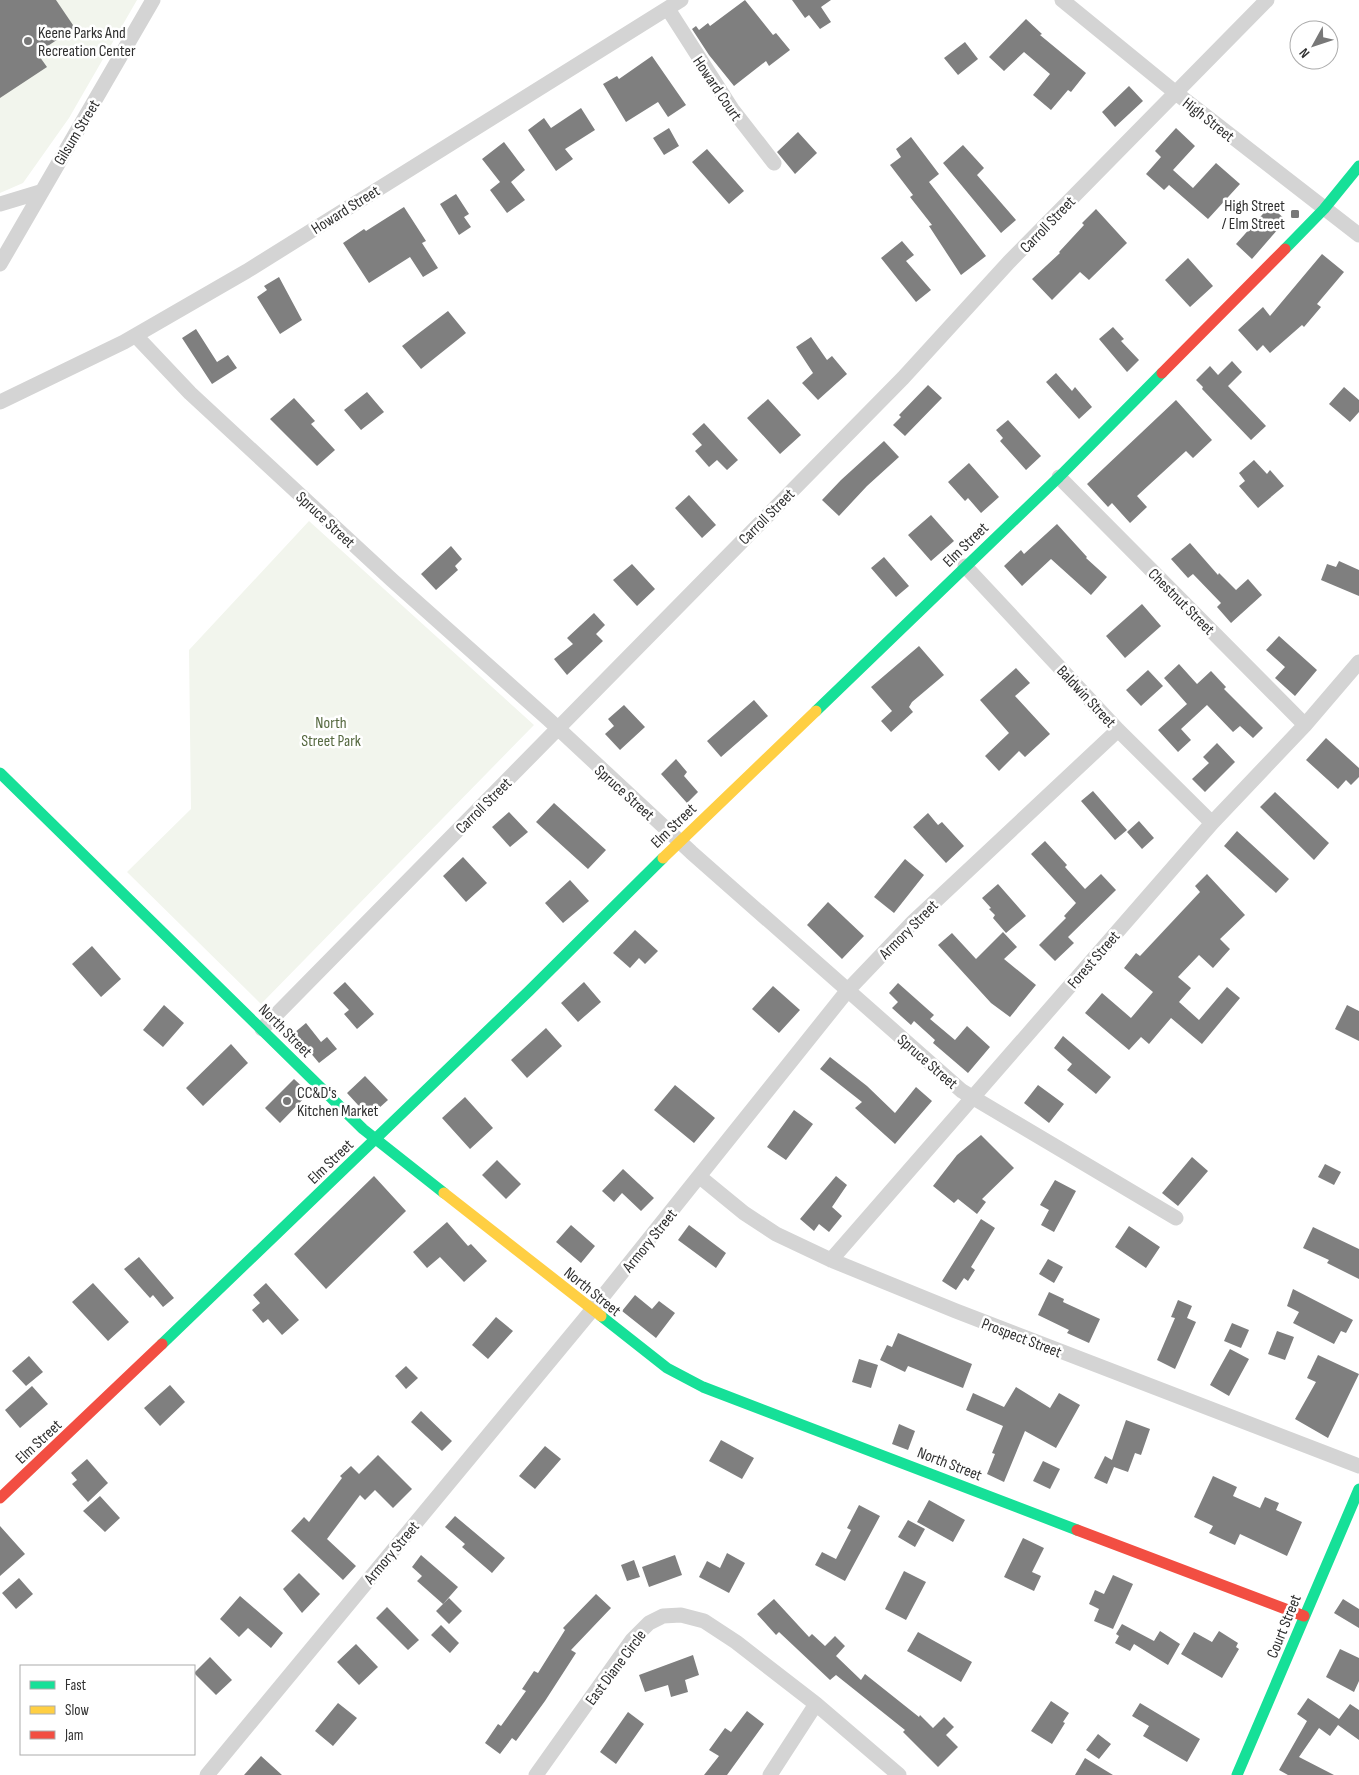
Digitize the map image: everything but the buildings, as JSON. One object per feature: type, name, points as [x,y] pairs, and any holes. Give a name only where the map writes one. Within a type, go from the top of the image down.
[{"type":"street","name":"Gilsum Street","points":[[0,264],[153,0]]},
{"type":"street","name":"Howard Street","points":[[0,402],[136,336],[247,271],[681,0]]},
{"type":"street","name":"High Street","points":[[1062,0],[1176,93],[1359,235]]},
{"type":"street","name":"Carroll Street","points":[[262,1029],[903,378],[1009,262],[1268,0]]},
{"type":"street","name":"Howard Court","points":[[668,8],[732,109],[774,163]]},
{"type":"street","name":"Elm Street","points":[[0,1498],[377,1138],[679,842],[1059,477],[1324,209],[1359,166]]},
{"type":"street","points":[[0,204],[40,192]]},
{"type":"street","name":"Spruce Street","points":[[136,336],[190,393],[679,842],[962,1091],[1176,1218]]},
{"type":"street","name":"Chestnut Street","points":[[1059,477],[1305,725]]},
{"type":"street","name":"Baldwin Street","points":[[965,566],[1118,730],[1212,822]]},
{"type":"street","name":"Forest Street","points":[[831,1260],[1212,822],[1305,725],[1359,662]]},
{"type":"street","name":"Armory Street","points":[[207,1775],[592,1310],[848,990],[913,922],[1118,730]]},
{"type":"street","name":"North Street","points":[[0,773],[363,1129],[377,1138],[667,1368],[703,1388],[1304,1616]]},
{"type":"street","name":"Prospect Street","points":[[700,1177],[744,1212],[776,1234],[831,1260],[956,1311],[1359,1466]]},
{"type":"street","name":"Court Street","points":[[1237,1775],[1359,1489]]},
{"type":"street","name":"East Diane Circle","points":[[536,1775],[632,1640],[649,1623],[663,1616],[681,1615],[704,1621],[736,1642],[816,1704],[896,1772]]},
{"type":"street","points":[[770,1775],[816,1704]]},
{"type":"green space","points":[[0,0],[137,0],[69,118],[23,183],[0,193]]},
{"type":"green space","name":"North Street Park","points":[[309,521],[534,725],[261,1004],[127,872],[191,809],[189,650]]},
{"type":"traffic: fast","points":[[1285,249],[1324,209],[1359,166]]},
{"type":"traffic: fast","points":[[816,711],[1059,477],[1162,373]]},
{"type":"traffic: fast","points":[[0,773],[363,1129],[444,1193]]},
{"type":"traffic: fast","points":[[162,1344],[529,991],[663,858]]},
{"type":"traffic: fast","points":[[601,1316],[667,1368],[703,1387],[1077,1530]]},
{"type":"traffic: fast","points":[[1237,1775],[1359,1489]]},
{"type":"traffic: slow","points":[[663,858],[816,711]]},
{"type":"traffic: slow","points":[[444,1193],[601,1316]]},
{"type":"traffic: jam","points":[[1162,373],[1285,249]]},
{"type":"traffic: jam","points":[[0,1498],[162,1344]]},
{"type":"traffic: jam","points":[[1077,1530],[1304,1616]]},
{"type":"place","name":"Keene Parks And Recreation Center","points":[[28,41]]},
{"type":"place","name":"High Street / Elm Street","points":[[1295,214]]},
{"type":"place","name":"CC&D's Kitchen Market","points":[[287,1101]]}]
